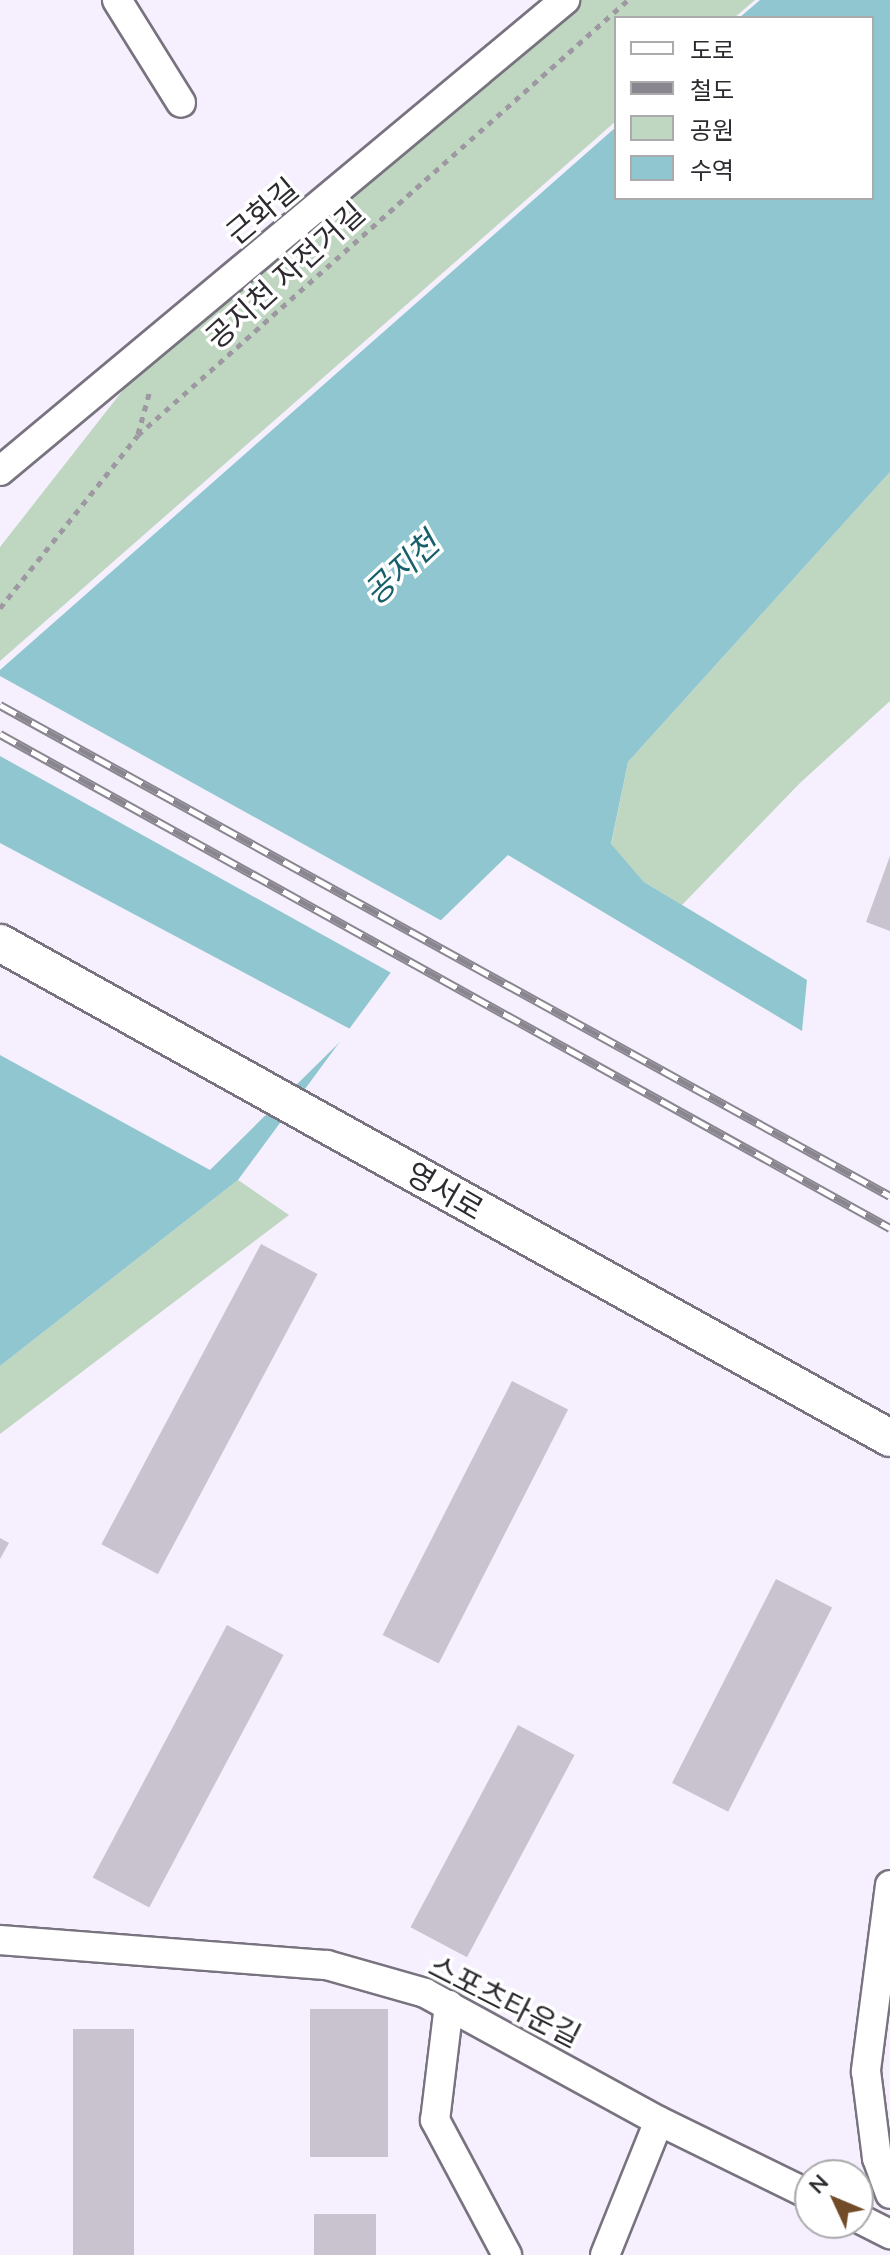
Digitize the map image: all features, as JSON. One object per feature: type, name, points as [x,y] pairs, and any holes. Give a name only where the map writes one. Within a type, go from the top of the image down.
[{"type":"street","points":[[117,0],[181,103]]},
{"type":"street","name":"근화길","points":[[0,471],[565,0]]},
{"type":"street","name":"영서로","points":[[0,943],[890,1438]]},
{"type":"street","points":[[890,1885],[866,2071],[877,2158],[890,2194]]},
{"type":"street","name":"스포츠타운길","points":[[0,1940],[327,1965],[425,1993],[659,2121],[794,2187]]},
{"type":"street","points":[[449,2005],[435,2120],[507,2255]]},
{"type":"street","points":[[605,2255],[659,2121]]},
{"type":"path","name":"공지천 자전거길","points":[[0,608],[138,435],[628,0]]},
{"type":"green space","points":[[565,0],[755,0],[736,16],[614,16],[614,123],[0,661],[0,547],[163,339]]},
{"type":"green space","points":[[890,472],[890,701],[800,783],[682,905],[644,882],[611,845],[628,762]]},
{"type":"green space","points":[[238,1180],[289,1215],[0,1434],[0,1366]]},
{"type":"water","name":"공지천","points":[[760,0],[890,0],[890,472],[628,762],[611,844],[644,882],[807,980],[802,1031],[508,855],[400,960],[238,1180],[0,1366],[0,670],[614,129],[614,200],[874,200],[874,16],[741,16]]},
{"type":"pier","points":[[0,676],[444,922],[410,984],[0,756]]},
{"type":"pier","points":[[0,843],[352,1030],[210,1170],[0,1055]]},
{"type":"building","points":[[890,856],[890,931],[866,922]]},
{"type":"building","points":[[261,1244],[318,1274],[158,1574],[101,1544]]},
{"type":"building","points":[[512,1381],[568,1410],[439,1664],[383,1635]]},
{"type":"building","points":[[0,1538],[9,1543],[0,1559]]},
{"type":"building","points":[[776,1579],[832,1608],[728,1812],[672,1783]]},
{"type":"building","points":[[227,1625],[284,1655],[149,1908],[93,1878]]},
{"type":"building","points":[[518,1725],[575,1755],[467,1957],[410,1927]]},
{"type":"building","points":[[310,2009],[388,2009],[388,2157],[310,2157]]},
{"type":"building","points":[[73,2029],[134,2029],[134,2255],[73,2255]]},
{"type":"building","points":[[314,2214],[376,2214],[376,2255],[314,2255]]},
{"type":"railway","points":[[0,705],[890,1196]]},
{"type":"railway","points":[[0,734],[890,1228]]}]
